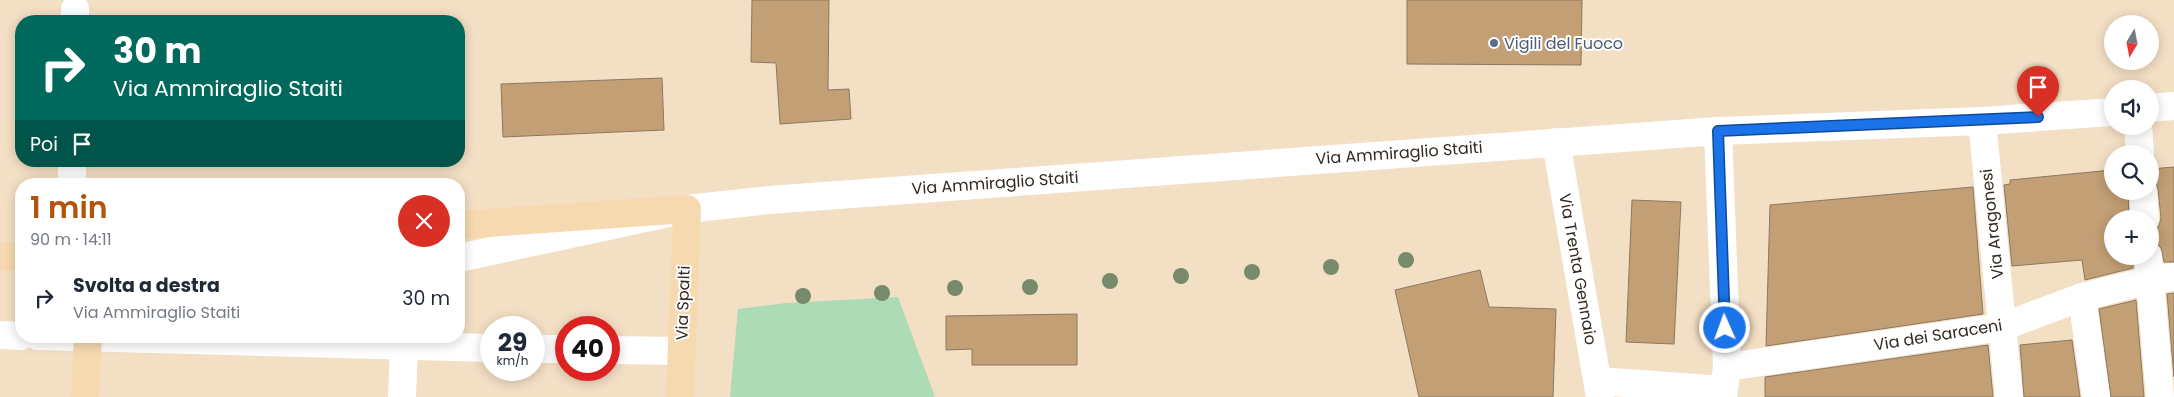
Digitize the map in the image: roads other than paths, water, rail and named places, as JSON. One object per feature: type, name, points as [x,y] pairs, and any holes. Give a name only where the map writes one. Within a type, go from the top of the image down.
[{"type":"main road","points":[[465,225],[687,209]]},
{"type":"main road","name":"Via Spalti","points":[[680,397],[687,209]]},
{"type":"main road","points":[[0,257],[15,256]]},
{"type":"main road","points":[[85,397],[90,343]]},
{"type":"street","points":[[2159,107],[2174,106]]},
{"type":"street","name":"Via Ammiraglio Staiti","points":[[465,257],[687,209],[769,200],[1718,131],[1982,121],[2104,113]]},
{"type":"street","name":"Via Aragonesi","points":[[1982,121],[2009,397]]},
{"type":"street","points":[[1718,131],[1725,385]]},
{"type":"street","name":"Via Trenta Gennaio","points":[[1556,142],[1599,389]]},
{"type":"street","points":[[2158,271],[2160,397]]},
{"type":"street","name":"Via dei Saraceni","points":[[1599,389],[1725,385],[2002,327],[2158,271]]},
{"type":"street","points":[[2082,297],[2096,397]]},
{"type":"street","points":[[0,335],[15,336]]},
{"type":"street","points":[[299,343],[480,348]]},
{"type":"street","points":[[402,397],[404,346]]},
{"type":"street","points":[[620,350],[681,352]]},
{"type":"place","name":"Vigili del Fuoco","points":[[1494,43]]}]
